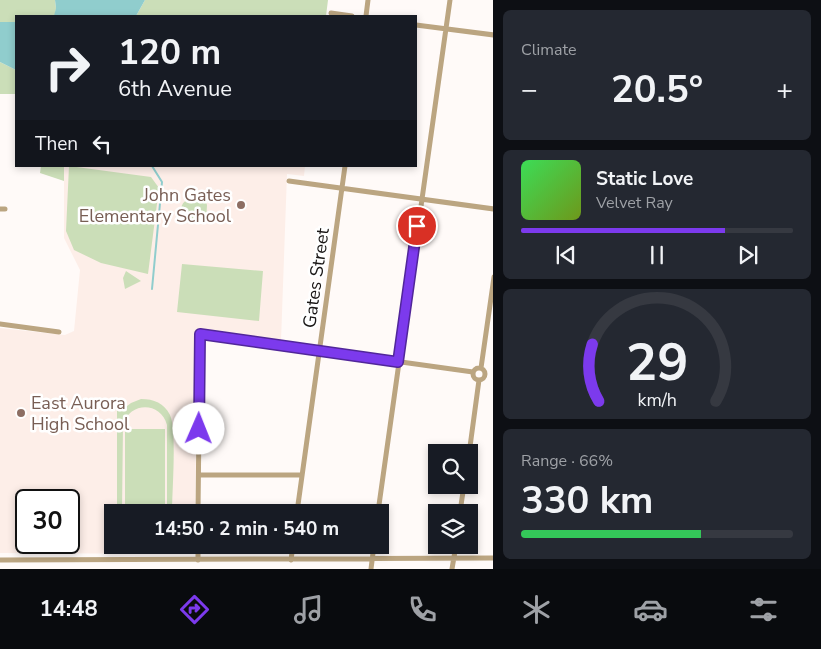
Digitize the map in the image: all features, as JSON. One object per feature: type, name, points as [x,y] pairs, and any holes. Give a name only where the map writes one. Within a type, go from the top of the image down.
[{"type":"street","points":[[366,15],[368,0]]},
{"type":"street","points":[[379,504],[450,0]]},
{"type":"street","points":[[330,13],[345,15]]},
{"type":"street","points":[[417,25],[493,35]]},
{"type":"street","name":"Gates Street","points":[[298,504],[345,167]]},
{"type":"street","points":[[290,181],[493,210]]},
{"type":"street","points":[[485,374],[481,368],[493,284]]},
{"type":"street","points":[[0,324],[59,332]]},
{"type":"street","points":[[198,504],[200,334],[473,372],[481,368]]},
{"type":"street","points":[[473,372],[475,378],[479,380]]},
{"type":"street","points":[[485,374],[493,375]]},
{"type":"street","points":[[479,380],[484,378],[485,374]]},
{"type":"street","points":[[470,444],[479,380]]},
{"type":"street","points":[[199,475],[302,474]]},
{"type":"street","points":[[198,554],[198,560]]},
{"type":"street","points":[[291,560],[292,554]]},
{"type":"street","points":[[371,569],[373,554]]},
{"type":"street","points":[[452,569],[455,554]]},
{"type":"street","points":[[0,560],[493,558]]},
{"type":"shaded area","points":[[64,167],[305,167],[304,176],[287,174],[281,341],[198,331],[195,504],[104,504],[104,554],[80,553],[80,489],[15,489],[15,553],[0,553],[0,328],[65,335],[74,331],[80,270],[64,238]]},
{"type":"green space","points":[[0,0],[55,0],[55,15],[15,15],[15,22],[0,22]]},
{"type":"green space","points":[[145,0],[328,0],[326,15],[137,15]]},
{"type":"green space","points":[[0,62],[15,70],[15,94],[0,94]]},
{"type":"green space","points":[[41,167],[64,167],[64,181],[40,173]]},
{"type":"green space","points":[[69,167],[151,177],[159,188],[148,274],[101,263],[74,250],[66,231]]},
{"type":"green space","points":[[197,196],[204,197],[207,205],[206,222],[188,223],[181,215],[182,204],[186,200]]},
{"type":"green space","points":[[182,264],[263,271],[259,321],[177,312]]},
{"type":"green space","points":[[126,271],[141,281],[125,289],[123,278]]},
{"type":"green space","points":[[141,399],[158,402],[165,407],[170,415],[174,447],[172,504],[167,504],[167,425],[164,417],[159,412],[145,407],[138,408],[132,412],[123,425],[122,504],[117,504],[117,405],[123,405],[123,409]]},
{"type":"green space","points":[[125,429],[165,429],[165,504],[125,504]]},
{"type":"water","points":[[55,0],[145,0],[137,15],[54,15]]},
{"type":"water","points":[[0,22],[15,22],[15,70],[0,62]]},
{"type":"waterway","points":[[152,289],[162,182],[153,167]]},
{"type":"place","name":"John Gates Elementary School","points":[[241,205]]},
{"type":"place","name":"East Aurora High School","points":[[21,413]]},
{"type":"route","points":[[199,429],[200,334],[398,362],[417,226]]}]
